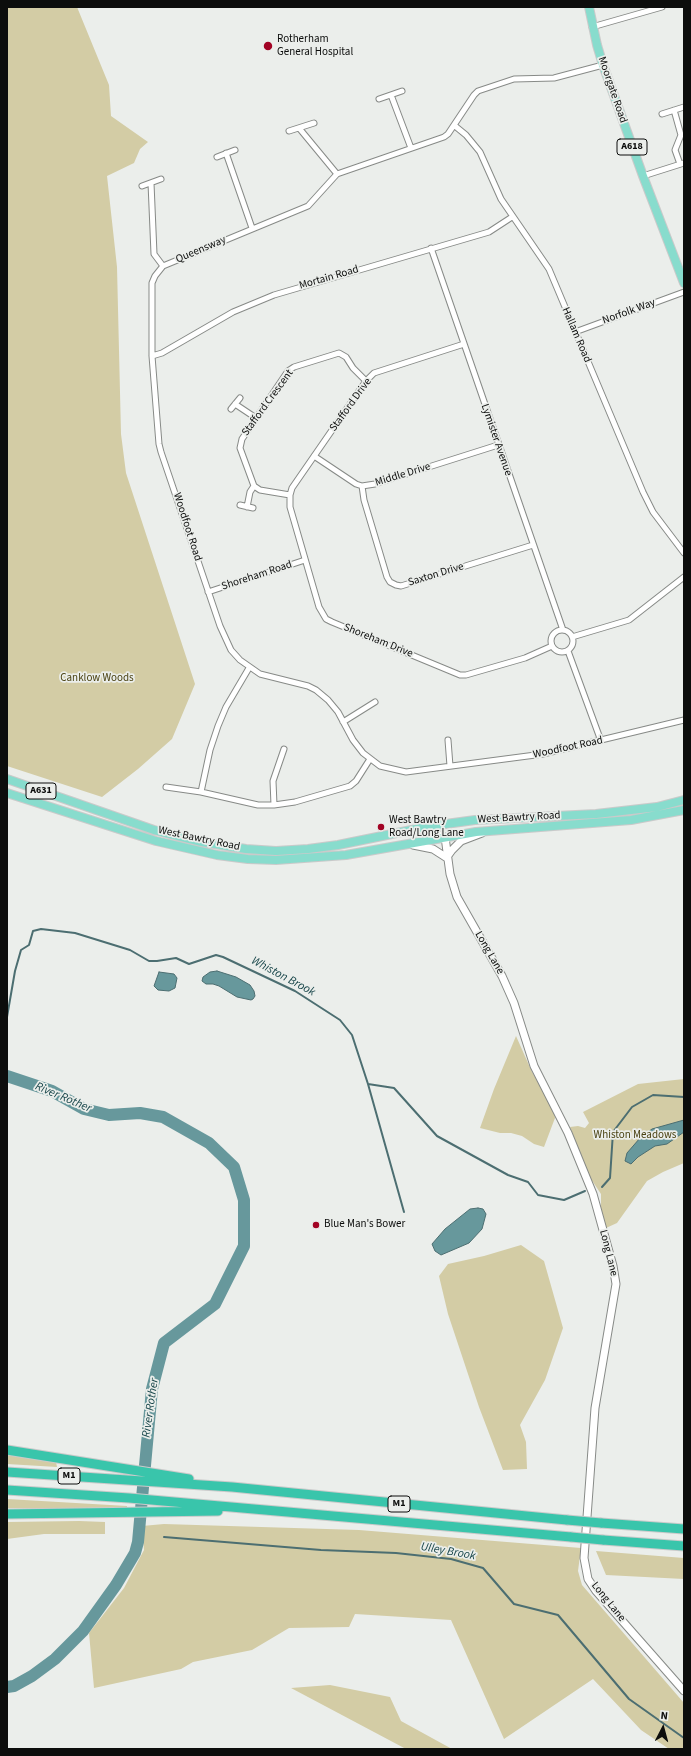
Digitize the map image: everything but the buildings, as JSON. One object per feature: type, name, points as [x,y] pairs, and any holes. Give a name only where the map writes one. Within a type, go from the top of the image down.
[{"type":"highway","points":[[7,1450],[130,1468],[156,1477]]},
{"type":"highway","name":"M1","points":[[7,1472],[130,1480],[156,1477],[232,1487],[567,1520],[684,1529]]},
{"type":"highway","name":"M1","points":[[7,1490],[129,1498],[684,1546]]},
{"type":"highway","points":[[7,1514],[154,1513],[266,1510]]},
{"type":"main road","name":"Moorgate Road","points":[[588,7],[603,65],[642,176],[684,283]]},
{"type":"main road","name":"West Bawtry Road","points":[[7,780],[13,791],[10,794],[156,841],[217,855],[248,859],[276,860],[320,858],[346,855],[445,837],[486,832],[631,820],[684,810]]},
{"type":"main road","name":"West Bawtry Road","points":[[7,780],[154,830],[202,842],[246,849],[276,851],[338,845],[410,830],[475,820],[610,813],[657,807],[684,800]]},
{"type":"street","points":[[592,27],[662,7]]},
{"type":"street","name":"Queensway","points":[[151,183],[154,254],[163,266],[308,206],[338,174],[444,137],[455,126],[470,100],[478,91],[514,79],[554,78],[603,65]]},
{"type":"street","points":[[379,99],[402,91]]},
{"type":"street","points":[[391,95],[411,148]]},
{"type":"street","points":[[662,114],[684,107]]},
{"type":"street","points":[[642,176],[682,163],[675,150],[681,135],[674,110]]},
{"type":"street","points":[[289,131],[314,123]]},
{"type":"street","name":"Hallam Road","points":[[455,126],[466,134],[480,152],[501,200],[549,269],[643,492],[653,512],[684,553]]},
{"type":"street","points":[[299,128],[338,174]]},
{"type":"street","points":[[217,156],[235,150]]},
{"type":"street","points":[[226,153],[252,228]]},
{"type":"street","points":[[142,186],[161,179]]},
{"type":"street","name":"Mortain Road","points":[[152,356],[162,353],[233,312],[274,294],[489,232],[502,225],[512,217]]},
{"type":"street","name":"Lymister Avenue","points":[[432,248],[532,545],[563,630]]},
{"type":"street","name":"Woodfoot Road","points":[[163,266],[154,276],[152,283],[152,356],[160,452],[226,640],[240,660],[249,668],[260,674],[308,686],[316,690],[328,700],[353,740],[370,759],[380,766],[406,772],[543,754],[684,720]]},
{"type":"street","name":"Norfolk Way","points":[[575,332],[684,292]]},
{"type":"street","name":"Stafford Drive","points":[[290,495],[292,488],[366,380],[374,373],[464,344]]},
{"type":"street","name":"Stafford Crescent","points":[[254,486],[240,448],[240,443],[288,371],[294,367],[339,353],[343,354],[353,368],[366,380]]},
{"type":"street","points":[[232,409],[240,398]]},
{"type":"street","points":[[235,404],[256,418]]},
{"type":"street","name":"Middle Drive","points":[[314,456],[356,484],[362,486],[375,484],[498,445]]},
{"type":"street","points":[[247,507],[250,492],[254,486],[260,490],[290,495]]},
{"type":"street","name":"Saxton Drive","points":[[362,486],[364,500],[387,577],[390,582],[396,585],[401,586],[532,545]]},
{"type":"street","name":"Shoreham Drive","points":[[290,495],[290,507],[305,560],[319,607],[326,619],[460,675],[466,675],[525,658],[552,646]]},
{"type":"street","points":[[240,505],[253,508]]},
{"type":"street","name":"Shoreham Road","points":[[208,592],[305,560]]},
{"type":"street","points":[[572,637],[629,620],[684,577]]},
{"type":"street","points":[[563,630],[569,632],[572,637],[573,645],[568,650],[559,652],[552,646],[553,635],[563,630]]},
{"type":"street","points":[[568,650],[601,741]]},
{"type":"street","points":[[201,792],[210,750],[218,726],[226,707],[249,668]]},
{"type":"street","points":[[343,722],[375,702]]},
{"type":"street","points":[[448,740],[450,766]]},
{"type":"street","points":[[274,805],[273,781],[284,749]]},
{"type":"street","points":[[166,787],[201,792],[244,802],[274,805],[295,802],[343,789],[356,781],[370,759]]},
{"type":"street","name":"A631","points":[[410,830],[426,830],[445,837]]},
{"type":"street","name":"A631","points":[[447,858],[452,850],[461,841],[486,832]]},
{"type":"street","name":"Long Lane","points":[[445,837],[450,874],[457,897],[502,976],[514,1002],[534,1066],[568,1133],[593,1194],[613,1266],[616,1284],[595,1408],[587,1506],[584,1558],[588,1579],[596,1591],[684,1691]]},
{"type":"street","points":[[405,844],[426,846],[439,852],[447,858]]},
{"type":"green space","name":"Canklow Woods","points":[[7,7],[77,7],[109,85],[111,116],[148,142],[140,149],[134,163],[107,176],[117,267],[121,434],[126,473],[195,684],[172,739],[138,769],[102,797],[7,766]]},
{"type":"green space","points":[[516,1036],[532,1072],[554,1110],[555,1118],[544,1147],[534,1144],[522,1136],[480,1128]]},
{"type":"green space","name":"Whiston Meadows","points":[[684,1079],[684,1163],[647,1181],[617,1223],[606,1228],[601,1210],[601,1194],[589,1176],[570,1127],[578,1126],[585,1128],[589,1123],[583,1112],[638,1084]]},
{"type":"green space","points":[[521,1245],[544,1261],[563,1328],[545,1380],[520,1425],[526,1442],[527,1469],[503,1470],[479,1407],[448,1314],[439,1276],[448,1264],[484,1256]]},
{"type":"green space","points":[[7,1455],[56,1462],[57,1467],[7,1464]]},
{"type":"green space","points":[[7,1499],[127,1506],[127,1510],[7,1508]]},
{"type":"green space","points":[[7,1522],[105,1522],[105,1534],[44,1534],[7,1539]]},
{"type":"green space","points":[[164,1524],[359,1530],[581,1548],[578,1571],[582,1585],[684,1703],[684,1749],[669,1749],[641,1730],[593,1679],[504,1739],[451,1620],[355,1614],[349,1627],[289,1628],[252,1650],[193,1662],[181,1669],[94,1688],[89,1633],[124,1588],[144,1550],[142,1526]]},
{"type":"green space","points":[[596,1551],[684,1558],[684,1579],[606,1575]]},
{"type":"green space","points":[[330,1685],[390,1697],[401,1721],[452,1749],[406,1749],[291,1688]]},
{"type":"water","points":[[217,971],[236,977],[250,985],[254,991],[255,996],[253,999],[251,1000],[237,997],[219,986],[206,984],[202,981],[203,977],[210,972]]},
{"type":"water","points":[[159,972],[174,974],[177,978],[175,988],[169,991],[158,990],[154,986]]},
{"type":"water","points":[[684,1120],[684,1132],[667,1144],[655,1146],[638,1157],[631,1164],[625,1161],[627,1153],[640,1138],[652,1129]]},
{"type":"water","points":[[470,1209],[483,1209],[486,1214],[482,1229],[469,1243],[441,1255],[435,1251],[432,1244],[445,1229]]},
{"type":"waterway","name":"Whiston Brook","points":[[7,1017],[15,971],[21,950],[29,945],[33,931],[41,929],[75,933],[130,950],[149,961],[176,958],[189,964],[216,955],[223,957],[295,991],[340,1020],[352,1035],[368,1084],[394,1088],[437,1136],[508,1175],[528,1182],[538,1195],[564,1200],[585,1191]]},
{"type":"waterway","name":"River Rother","points":[[7,1076],[52,1091],[84,1109],[109,1115],[140,1113],[163,1117],[209,1143],[234,1167],[244,1200],[244,1246],[215,1304],[164,1343],[152,1389],[138,1542],[135,1553],[116,1585],[83,1631],[55,1659],[32,1676],[14,1686],[7,1687]]},
{"type":"waterway","points":[[368,1084],[404,1212]]},
{"type":"waterway","name":"Whiston Brook","points":[[602,1187],[610,1178],[613,1132],[632,1107],[653,1095],[684,1097]]},
{"type":"waterway","name":"Ulley Brook","points":[[164,1537],[321,1550],[396,1553],[451,1559],[483,1568],[514,1604],[558,1615],[629,1699],[684,1738]]},
{"type":"place","name":"Rotherham General Hospital","points":[[268,46]]},
{"type":"place","name":"West Bawtry Road/Long Lane","points":[[381,827]]},
{"type":"place","name":"Blue Man's Bower","points":[[316,1225]]}]
